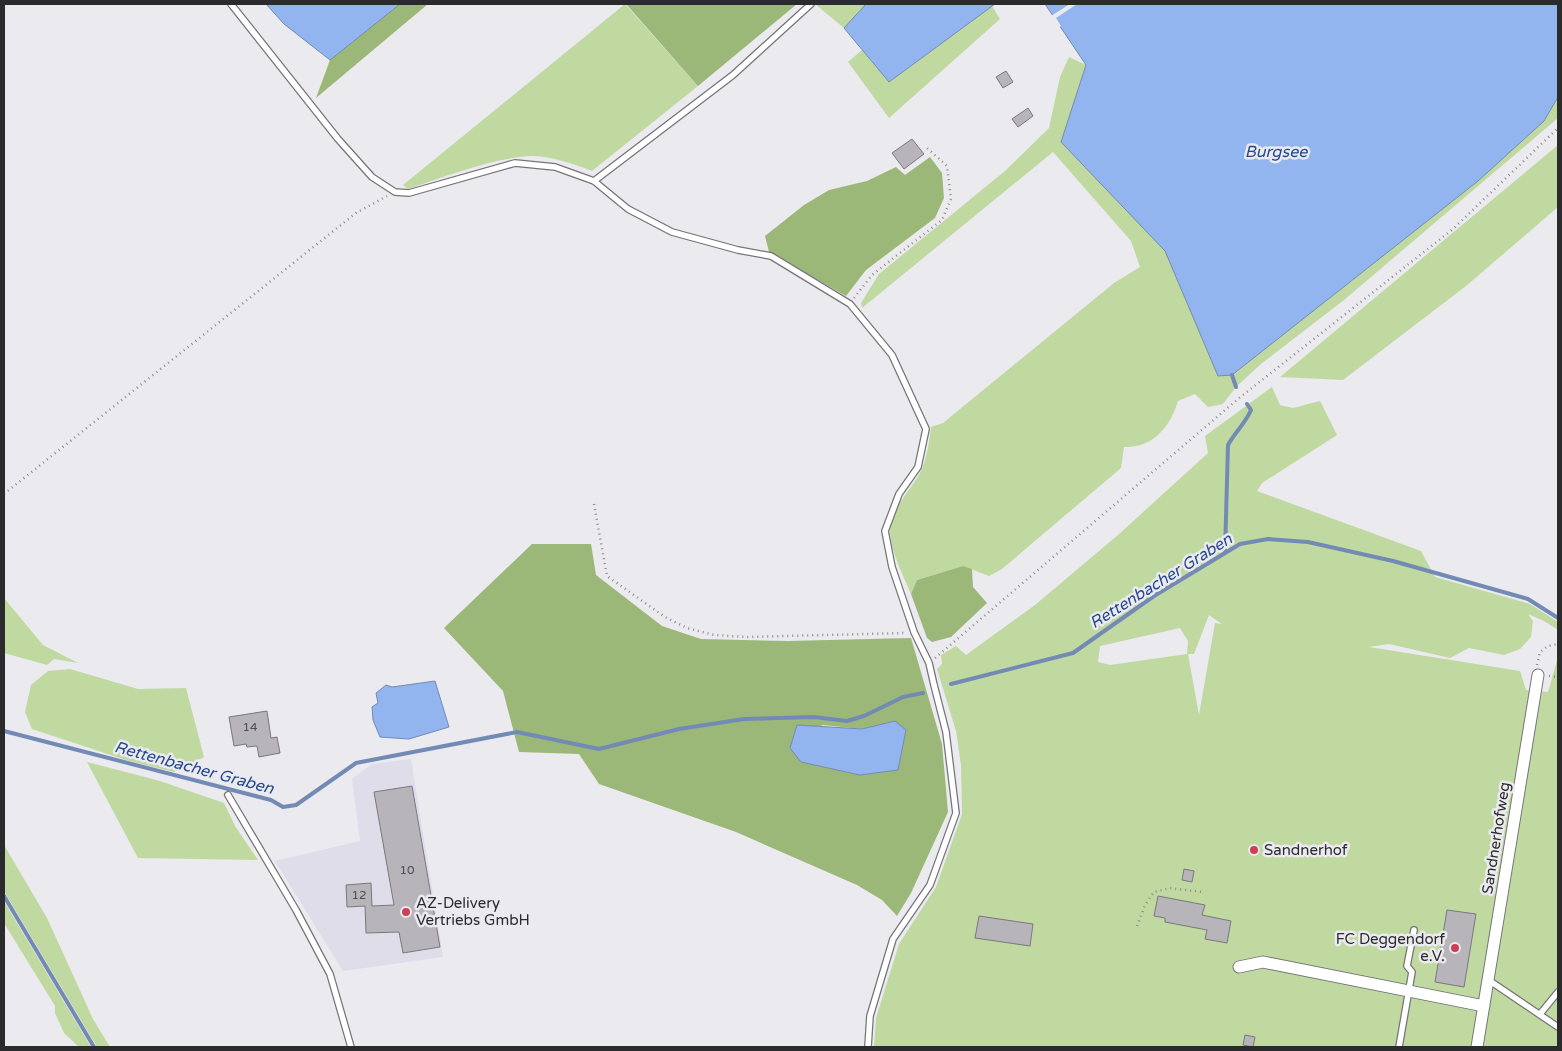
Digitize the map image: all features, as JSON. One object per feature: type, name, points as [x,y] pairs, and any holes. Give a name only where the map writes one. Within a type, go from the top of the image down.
[{"type":"street","name":"Sandnerhofweg","points":[[1477,1047],[1538,675]]},
{"type":"street","points":[[1239,967],[1263,962],[1484,1006]]},
{"type":"lane","points":[[231,4],[338,139],[372,177],[395,192],[409,193],[515,164],[555,167],[594,181],[628,209],[672,232],[738,250],[771,256],[850,304],[892,355],[926,429],[918,467],[899,494],[885,531],[892,567],[914,632],[929,663],[946,732],[956,813],[930,885],[893,939],[870,1016],[868,1047]]},
{"type":"lane","points":[[594,181],[733,75],[811,4]]},
{"type":"lane","points":[[228,795],[296,910],[330,974],[351,1047]]},
{"type":"lane","points":[[1399,1047],[1412,972],[1408,966],[1414,930]]},
{"type":"lane","points":[[1487,979],[1558,1027]]},
{"type":"lane","points":[[1540,1014],[1558,992]]},
{"type":"path","points":[[929,663],[1238,399],[1453,229],[1558,128]]},
{"type":"path","points":[[850,304],[872,275],[942,220],[951,199],[947,166],[926,147]]},
{"type":"path","points":[[4,494],[356,213],[395,192]]},
{"type":"path","points":[[594,504],[607,576],[665,617],[687,628],[714,635],[746,637],[914,632]]},
{"type":"path","points":[[1538,675],[1537,663],[1540,652],[1548,646],[1558,644]]},
{"type":"path","points":[[1137,926],[1145,905],[1154,892],[1170,888],[1202,892]]},
{"type":"shaded area","points":[[411,759],[443,957],[343,971],[275,861],[360,841],[352,779],[372,764]]},
{"type":"green space","points":[[400,4],[428,4],[316,98],[330,60]]},
{"type":"green space","points":[[625,4],[698,86],[592,171],[557,160],[529,156],[477,166],[408,189],[403,185]]},
{"type":"green space","points":[[626,4],[797,4],[698,86]]},
{"type":"green space","points":[[815,4],[866,4],[844,28]]},
{"type":"green space","points":[[992,6],[1000,19],[889,118],[848,62],[862,50],[889,82]]},
{"type":"green space","points":[[1069,57],[1086,65],[1062,142],[1165,250],[1218,376],[1544,121],[1558,97],[1558,118],[1344,300],[1261,364],[1236,387],[1223,404],[1208,407],[1195,394],[1178,401],[1170,419],[1159,434],[1144,444],[1124,447],[1121,468],[1002,569],[989,576],[963,566],[917,580],[911,594],[895,555],[890,531],[891,522],[897,507],[920,473],[927,451],[931,427],[943,423],[1114,283],[1140,267],[1131,241],[1053,152],[862,308],[861,303],[879,274],[1005,171],[1049,128],[1060,77]]},
{"type":"green space","points":[[1558,145],[1558,207],[1466,286],[1343,380],[1280,377]]},
{"type":"green space","points":[[930,157],[942,173],[944,198],[935,218],[866,270],[846,296],[769,252],[765,236],[804,205],[829,190],[867,181],[896,167],[905,175]]},
{"type":"green space","name":"Sandnerhof","points":[[1272,387],[1280,405],[1293,408],[1320,401],[1337,435],[1262,483],[1257,491],[1421,551],[1435,577],[1530,604],[1558,622],[1558,630],[1528,614],[1533,621],[1531,637],[1520,649],[1504,655],[1469,648],[1450,658],[1389,644],[1369,647],[1520,671],[1526,690],[1548,692],[1558,657],[1558,1047],[874,1047],[876,1018],[899,944],[936,887],[962,814],[961,765],[956,731],[937,669],[942,664],[941,655],[956,646],[966,655],[1035,605],[1118,535],[1208,453],[1205,436]],"holes":[[[1209,615],[1222,624],[1215,623],[1199,715],[1188,654],[1194,654]],[[1180,628],[1188,641],[1187,654],[1110,665],[1098,662],[1100,646]]]},
{"type":"green space","points":[[532,544],[591,544],[596,575],[662,626],[701,639],[788,641],[911,638],[942,744],[948,812],[911,893],[897,916],[882,900],[857,885],[736,832],[599,784],[579,754],[519,752],[503,691],[444,628]],"holes":[[[895,721],[898,770],[860,775],[802,762],[822,725],[862,729]]]},
{"type":"green space","points":[[963,566],[972,569],[973,587],[987,603],[951,637],[932,642],[927,638],[911,594],[917,580]]},
{"type":"green space","points":[[4,598],[43,645],[78,663],[54,659],[47,665],[4,653]]},
{"type":"green space","points":[[70,669],[138,689],[186,688],[204,757],[174,772],[126,760],[32,729],[25,712],[31,685],[48,671]]},
{"type":"green space","points":[[87,762],[160,781],[224,803],[235,826],[258,860],[138,858]]},
{"type":"green space","points":[[4,845],[47,918],[93,1019],[110,1047],[97,1047],[4,891]]},
{"type":"green space","points":[[4,900],[91,1047],[79,1047],[64,1033],[55,1013],[55,1006],[4,923]]},
{"type":"water","points":[[266,4],[400,4],[330,60],[284,24]]},
{"type":"water","points":[[866,4],[995,4],[889,82],[844,28]]},
{"type":"water","name":"Burgsee","points":[[1045,4],[1558,4],[1558,97],[1544,121],[1478,181],[1232,375],[1218,376],[1165,251],[1061,142],[1086,65]]},
{"type":"water","points":[[435,681],[449,727],[409,739],[380,737],[373,720],[372,707],[378,703],[376,693],[386,685],[392,687]]},
{"type":"water","points":[[895,721],[906,730],[898,770],[860,775],[801,762],[790,748],[797,725],[862,729]]},
{"type":"pier","points":[[1070,4],[1077,4],[1056,18],[1061,26],[1058,28],[1051,16]]},
{"type":"building","points":[[1006,71],[1013,82],[1003,88],[996,77]]},
{"type":"building","points":[[1028,108],[1033,116],[1018,127],[1012,119]]},
{"type":"building","points":[[912,139],[924,154],[904,169],[892,153]]},
{"type":"building","points":[[267,711],[271,738],[277,737],[280,753],[259,757],[257,746],[247,747],[246,744],[234,746],[229,717]]},
{"type":"building","points":[[412,786],[440,947],[403,953],[399,932],[366,933],[365,906],[347,907],[346,885],[371,883],[372,906],[394,905],[374,792]]},
{"type":"building","points":[[1184,869],[1194,871],[1192,882],[1182,880]]},
{"type":"building","points":[[1158,896],[1205,905],[1202,915],[1231,921],[1227,943],[1205,939],[1207,930],[1165,922],[1165,918],[1154,916]]},
{"type":"building","name":"FC Deggendorf e.V.","points":[[1447,910],[1476,914],[1464,987],[1435,982]]},
{"type":"building","points":[[979,916],[1033,924],[1030,946],[975,938]]},
{"type":"building","points":[[1245,1035],[1255,1037],[1253,1047],[1243,1045]]},
{"type":"waterway","points":[[1232,375],[1236,387]]},
{"type":"waterway","points":[[1225,553],[1228,445],[1251,410],[1247,404]]},
{"type":"waterway","name":"Rettenbacher Graben","points":[[951,684],[1073,653],[1154,596],[1240,544],[1268,539],[1308,542],[1393,561],[1528,599],[1558,618]]},
{"type":"waterway","name":"Rettenbacher Graben","points":[[4,731],[271,800],[283,807],[296,805],[356,763],[517,732],[599,749],[679,729],[744,719],[814,717],[847,721],[864,716],[903,697],[923,693]]},
{"type":"waterway","points":[[4,896],[94,1047]]},
{"type":"place","name":"Sandnerhof","points":[[1254,850]]},
{"type":"place","name":"AZ-Delivery Vertriebs GmbH","points":[[406,912]]},
{"type":"place","name":"FC Deggendorf e.V.","points":[[1455,948]]}]
